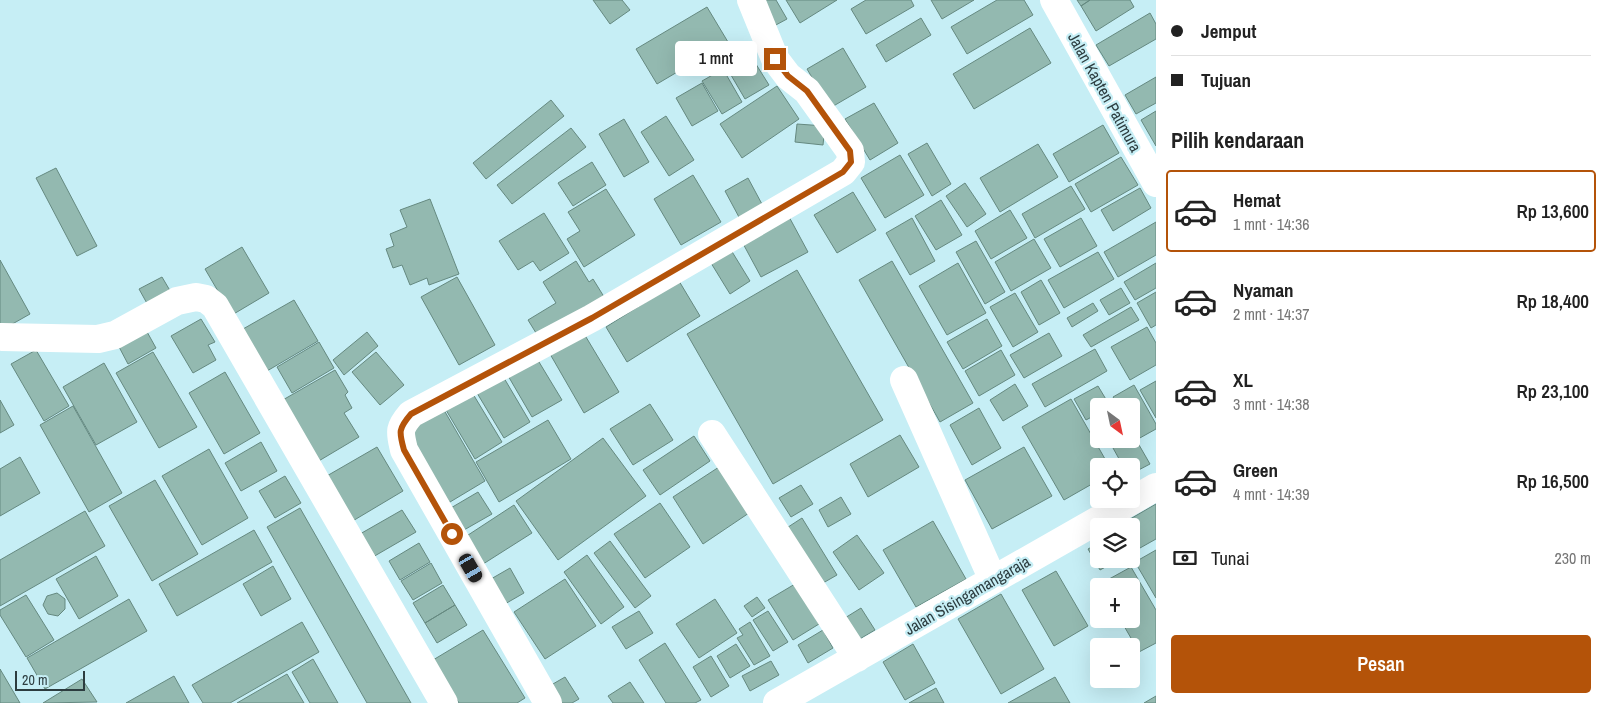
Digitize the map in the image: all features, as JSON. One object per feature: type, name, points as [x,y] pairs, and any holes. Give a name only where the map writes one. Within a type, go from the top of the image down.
[{"type":"street","points":[[548,703],[404,450],[401,437],[402,425],[411,414],[592,318],[843,172],[851,162],[850,151],[807,91],[788,76],[775,59],[751,0]]},
{"type":"street","name":"Jalan Kapten Patimura","points":[[1054,0],[1156,183]]},
{"type":"street","points":[[2,337],[98,339],[115,335],[177,301],[196,297],[206,299],[215,306],[444,703]]},
{"type":"street","points":[[904,380],[993,580]]},
{"type":"street","points":[[712,434],[857,658]]},
{"type":"street","name":"Jalan Sisingamangaraja","points":[[777,703],[1156,487]]},
{"type":"building","points":[[593,0],[622,0],[630,10],[610,24]]},
{"type":"building","points":[[766,0],[776,0],[787,19],[774,26],[761,3]]},
{"type":"building","points":[[786,0],[837,0],[800,23]]},
{"type":"building","points":[[866,0],[911,0],[914,6],[866,34],[851,9]]},
{"type":"building","points":[[931,0],[974,0],[942,19]]},
{"type":"building","points":[[997,0],[1024,0],[1033,15],[967,54],[951,27]]},
{"type":"building","points":[[1077,0],[1090,0],[1081,6]]},
{"type":"building","points":[[1090,0],[1130,0],[1134,7],[1096,31],[1081,6]]},
{"type":"building","points":[[707,7],[728,42],[657,84],[636,49]]},
{"type":"building","points":[[1150,13],[1156,24],[1156,39],[1109,66],[1096,45]]},
{"type":"building","points":[[921,18],[931,35],[886,62],[876,45]]},
{"type":"building","points":[[1030,28],[1051,63],[974,109],[953,74]]},
{"type":"building","points":[[744,45],[769,85],[745,99],[721,58]]},
{"type":"building","points":[[843,48],[866,87],[830,108],[807,69]]},
{"type":"building","points":[[723,69],[742,102],[722,114],[702,81]]},
{"type":"building","points":[[1156,77],[1156,103],[1136,114],[1125,95]]},
{"type":"building","points":[[702,83],[718,111],[692,126],[676,98]]},
{"type":"building","points":[[777,86],[799,119],[742,158],[720,124]]},
{"type":"building","points":[[551,100],[564,116],[486,179],[473,163]]},
{"type":"building","points":[[874,103],[898,143],[870,160],[845,119]]},
{"type":"building","points":[[1156,111],[1156,146],[1141,120]]},
{"type":"building","points":[[666,116],[694,160],[669,176],[641,132]]},
{"type":"building","points":[[624,119],[649,162],[624,177],[599,134]]},
{"type":"building","points":[[797,124],[825,126],[823,145],[795,142]]},
{"type":"building","points":[[1103,125],[1119,153],[1069,182],[1053,154]]},
{"type":"building","points":[[571,128],[586,147],[512,204],[497,185]]},
{"type":"building","points":[[927,143],[951,184],[932,196],[908,154]]},
{"type":"building","points":[[1038,144],[1058,177],[1000,212],[980,178]]},
{"type":"building","points":[[900,155],[924,195],[885,218],[861,178]]},
{"type":"building","points":[[1121,157],[1138,185],[1091,212],[1075,184]]},
{"type":"building","points":[[592,162],[606,185],[573,206],[558,183]]},
{"type":"building","points":[[56,168],[97,246],[77,256],[36,178]]},
{"type":"building","points":[[693,175],[721,222],[681,245],[654,199]]},
{"type":"building","points":[[748,178],[763,206],[740,219],[725,191]]},
{"type":"building","points":[[965,183],[986,214],[967,227],[946,196]]},
{"type":"building","points":[[1071,186],[1085,209],[1035,238],[1022,214]]},
{"type":"building","points":[[1140,188],[1151,208],[1113,231],[1101,210]]},
{"type":"building","points":[[606,189],[635,235],[584,267],[567,239],[580,231],[568,212]]},
{"type":"building","points":[[853,192],[876,230],[837,253],[814,215]]},
{"type":"building","points":[[430,199],[459,274],[429,285],[427,278],[410,285],[402,265],[393,268],[386,249],[394,246],[390,234],[407,227],[400,210]]},
{"type":"building","points":[[941,200],[962,235],[936,250],[915,216]]},
{"type":"building","points":[[1010,210],[1027,238],[991,259],[975,231]]},
{"type":"building","points":[[544,213],[569,253],[540,271],[533,261],[518,270],[499,241]]},
{"type":"building","points":[[787,213],[808,252],[761,277],[740,238]]},
{"type":"building","points":[[912,218],[935,261],[910,275],[886,233]]},
{"type":"building","points":[[1081,218],[1097,246],[1060,267],[1044,239]]},
{"type":"building","points":[[1156,222],[1156,255],[1118,277],[1104,252]]},
{"type":"building","points":[[1034,239],[1051,268],[1011,291],[995,262]]},
{"type":"building","points":[[976,241],[1005,292],[985,304],[956,252]]},
{"type":"building","points":[[242,247],[269,293],[232,315],[205,269]]},
{"type":"building","points":[[731,250],[750,281],[730,294],[711,263]]},
{"type":"building","points":[[1098,252],[1114,279],[1064,308],[1048,280]]},
{"type":"building","points":[[0,260],[30,314],[0,331]]},
{"type":"building","points":[[576,261],[589,282],[593,279],[606,300],[541,341],[528,320],[556,303],[543,282]]},
{"type":"building","points":[[892,261],[973,403],[940,422],[859,280]]},
{"type":"building","points":[[958,263],[986,313],[947,335],[919,286]]},
{"type":"building","points":[[1156,263],[1156,288],[1135,300],[1124,282]]},
{"type":"building","points":[[797,270],[883,420],[773,484],[687,334]]},
{"type":"building","points":[[162,277],[172,294],[149,307],[139,289]]},
{"type":"building","points":[[457,277],[495,345],[459,365],[421,297]]},
{"type":"building","points":[[1041,280],[1060,313],[1039,325],[1021,292]]},
{"type":"building","points":[[679,281],[700,316],[627,362],[606,327]]},
{"type":"building","points":[[1121,288],[1130,303],[1109,315],[1100,300]]},
{"type":"building","points":[[1156,292],[1156,325],[1151,328],[1137,303]]},
{"type":"building","points":[[1015,293],[1038,332],[1013,347],[990,307]]},
{"type":"building","points":[[294,300],[318,341],[267,371],[243,329]]},
{"type":"building","points":[[1093,303],[1098,311],[1072,327],[1067,318]]},
{"type":"building","points":[[1131,307],[1139,320],[1091,347],[1083,335]]},
{"type":"building","points":[[201,319],[215,342],[208,345],[216,360],[193,373],[171,336]]},
{"type":"building","points":[[987,319],[1002,346],[963,369],[947,342]]},
{"type":"building","points":[[580,327],[619,392],[584,413],[546,347]]},
{"type":"building","points":[[1147,327],[1156,343],[1156,365],[1130,380],[1111,347]]},
{"type":"building","points":[[146,330],[156,348],[128,364],[118,345]]},
{"type":"building","points":[[367,332],[378,346],[344,375],[333,360]]},
{"type":"building","points":[[1049,333],[1062,356],[1024,378],[1010,355]]},
{"type":"building","points":[[319,342],[334,368],[292,393],[277,367]]},
{"type":"building","points":[[1095,349],[1107,371],[1045,407],[1032,384]]},
{"type":"building","points":[[36,350],[69,406],[44,421],[11,364]]},
{"type":"building","points":[[1001,350],[1015,375],[979,396],[965,371]]},
{"type":"building","points":[[153,352],[197,427],[159,448],[116,373]]},
{"type":"building","points":[[376,352],[404,385],[380,405],[352,372]]},
{"type":"building","points":[[536,357],[562,400],[532,417],[507,374]]},
{"type":"building","points":[[104,363],[137,422],[96,445],[63,387]]},
{"type":"building","points":[[335,370],[348,392],[345,395],[352,408],[344,413],[359,437],[317,462],[281,401]]},
{"type":"building","points":[[225,372],[260,433],[224,454],[189,393]]},
{"type":"building","points":[[504,378],[530,422],[504,438],[477,393]]},
{"type":"building","points":[[1156,381],[1156,418],[1140,390]]},
{"type":"building","points":[[1015,384],[1028,406],[1003,421],[990,400]]},
{"type":"building","points":[[1134,385],[1156,424],[1156,429],[1140,438],[1140,398],[1113,397]]},
{"type":"building","points":[[1098,386],[1105,398],[1090,398],[1090,418],[1086,420],[1074,399]]},
{"type":"building","points":[[473,394],[502,442],[475,459],[446,410]]},
{"type":"building","points":[[1071,399],[1090,432],[1090,448],[1099,448],[1104,458],[1090,458],[1090,485],[1064,500],[1022,427]]},
{"type":"building","points":[[0,400],[14,425],[0,433]]},
{"type":"building","points":[[650,404],[673,440],[633,465],[610,429]]},
{"type":"building","points":[[73,406],[122,493],[89,512],[40,425]]},
{"type":"building","points":[[979,408],[1001,448],[972,465],[950,425]]},
{"type":"building","points":[[444,410],[485,481],[445,505],[410,441],[412,432],[419,424]]},
{"type":"building","points":[[548,420],[571,459],[499,502],[476,462]]},
{"type":"building","points":[[900,435],[919,467],[868,497],[850,464]]},
{"type":"building","points":[[694,436],[710,461],[660,495],[643,470]]},
{"type":"building","points":[[603,438],[646,496],[558,560],[516,501]]},
{"type":"building","points":[[261,442],[277,471],[241,491],[225,463]]},
{"type":"building","points":[[377,447],[403,491],[351,522],[325,477]]},
{"type":"building","points":[[1024,447],[1052,496],[992,529],[965,480]]},
{"type":"building","points":[[1140,447],[1150,464],[1140,469],[1140,458],[1119,458],[1113,448]]},
{"type":"building","points":[[209,449],[248,518],[202,545],[162,476]]},
{"type":"building","points":[[20,457],[40,493],[0,516],[0,469]]},
{"type":"building","points":[[719,467],[749,513],[703,544],[673,497]]},
{"type":"building","points":[[285,476],[301,503],[275,518],[259,491]]},
{"type":"building","points":[[155,480],[198,554],[152,581],[109,506]]},
{"type":"building","points":[[801,485],[813,504],[791,517],[779,498]]},
{"type":"building","points":[[478,492],[492,514],[457,534],[444,512]]},
{"type":"building","points":[[841,497],[851,514],[828,527],[819,510]]},
{"type":"building","points":[[660,503],[690,547],[645,578],[614,534]]},
{"type":"building","points":[[1156,504],[1156,539],[1140,548],[1140,518],[1132,518]]},
{"type":"building","points":[[514,505],[532,533],[480,566],[462,539]]},
{"type":"building","points":[[300,508],[411,703],[367,703],[267,527]]},
{"type":"building","points":[[402,510],[416,532],[366,561],[353,538]]},
{"type":"building","points":[[85,511],[105,546],[0,606],[0,560]]},
{"type":"building","points":[[802,518],[837,575],[816,587],[782,531]]},
{"type":"building","points":[[933,521],[966,579],[916,607],[883,550]]},
{"type":"building","points":[[254,530],[272,562],[177,616],[159,584]]},
{"type":"building","points":[[857,535],[884,573],[859,590],[833,552]]},
{"type":"building","points":[[610,541],[651,596],[635,608],[594,553]]},
{"type":"building","points":[[419,543],[430,562],[400,580],[389,561]]},
{"type":"building","points":[[1156,550],[1156,598],[1138,568],[1140,559]]},
{"type":"building","points":[[587,555],[624,607],[601,624],[564,572]]},
{"type":"building","points":[[96,556],[118,596],[79,619],[56,579]]},
{"type":"building","points":[[431,563],[442,583],[413,600],[401,581]]},
{"type":"building","points":[[273,566],[291,599],[261,616],[243,584]]},
{"type":"building","points":[[510,568],[524,593],[498,608],[484,583]]},
{"type":"building","points":[[1132,568],[1137,578],[1111,578]]},
{"type":"building","points":[[1056,571],[1088,626],[1054,646],[1022,590]]},
{"type":"building","points":[[565,579],[596,626],[545,659],[514,612]]},
{"type":"building","points":[[1140,582],[1156,610],[1156,643],[1140,651],[1140,638],[1131,638],[1125,628],[1140,628]]},
{"type":"building","points":[[795,584],[819,624],[793,640],[768,600]]},
{"type":"building","points":[[443,585],[455,605],[425,623],[413,603]]},
{"type":"building","points":[[57,593],[65,599],[65,609],[58,616],[48,614],[43,605],[47,596]]},
{"type":"building","points":[[1001,594],[1044,669],[1001,694],[958,619]]},
{"type":"building","points":[[26,595],[54,640],[26,657],[0,615],[0,610]]},
{"type":"building","points":[[757,597],[765,608],[752,617],[744,606]]},
{"type":"building","points":[[129,599],[147,631],[45,689],[27,658]]},
{"type":"building","points":[[715,599],[737,633],[699,658],[676,624]]},
{"type":"building","points":[[455,605],[467,625],[437,643],[425,623]]},
{"type":"building","points":[[861,608],[875,630],[853,643],[840,621]]},
{"type":"building","points":[[639,611],[653,633],[626,649],[612,627]]},
{"type":"building","points":[[768,611],[788,642],[773,651],[753,620]]},
{"type":"building","points":[[302,622],[319,652],[230,703],[203,703],[192,685]]},
{"type":"building","points":[[750,622],[770,656],[754,665],[737,638],[743,635],[739,629]]},
{"type":"building","points":[[483,630],[525,698],[517,703],[459,703],[433,660]]},
{"type":"building","points":[[823,630],[833,648],[808,663],[798,645]]},
{"type":"building","points":[[665,643],[701,700],[695,703],[666,703],[639,660]]},
{"type":"building","points":[[736,644],[750,666],[730,678],[717,656]]},
{"type":"building","points":[[913,644],[935,683],[905,700],[883,662]]},
{"type":"building","points":[[711,656],[729,686],[711,697],[693,667]]},
{"type":"building","points":[[313,659],[338,703],[310,703],[292,672]]},
{"type":"building","points":[[771,661],[779,675],[750,691],[742,676]]},
{"type":"building","points":[[0,669],[20,703],[0,703]]},
{"type":"building","points":[[287,674],[304,703],[237,703]]},
{"type":"building","points":[[174,676],[189,703],[126,703]]},
{"type":"building","points":[[565,677],[579,699],[572,703],[555,703],[546,688]]},
{"type":"building","points":[[1055,677],[1070,703],[1008,703]]},
{"type":"building","points":[[82,679],[97,702],[43,703]]},
{"type":"building","points":[[630,682],[644,703],[613,703],[608,696]]},
{"type":"building","points":[[936,688],[944,703],[909,703]]},
{"type":"building","points":[[1156,696],[1156,703],[1144,703]]},
{"type":"route","points":[[452,534],[404,450],[401,437],[402,425],[411,414],[592,318],[843,172],[851,162],[850,151],[807,91],[788,76],[775,59]]}]
